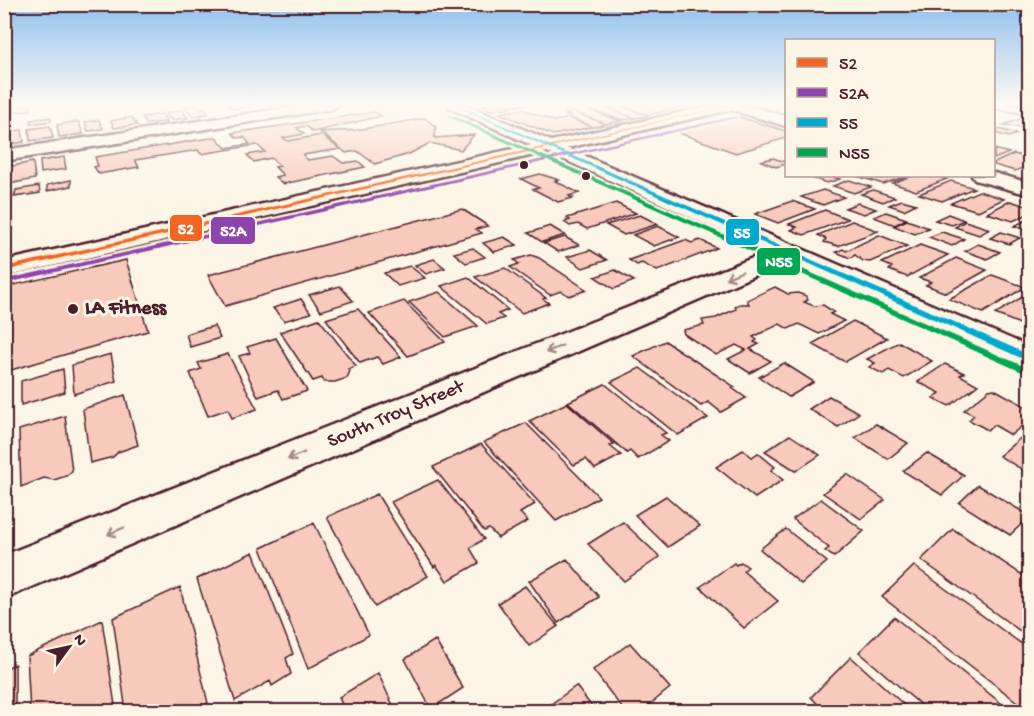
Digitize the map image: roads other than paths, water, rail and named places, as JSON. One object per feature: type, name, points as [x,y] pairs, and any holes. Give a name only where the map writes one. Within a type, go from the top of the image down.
[{"type":"main road","points":[[4,156],[117,138]]},
{"type":"main road","points":[[532,138],[1029,359]]},
{"type":"main road","points":[[4,269],[583,138]]},
{"type":"main road","points":[[986,177],[1029,189]]},
{"type":"main road","name":"South Troy Street","points":[[4,577],[788,252]]},
{"type":"place","name":"LA Fitness","points":[[73,309]]}]
